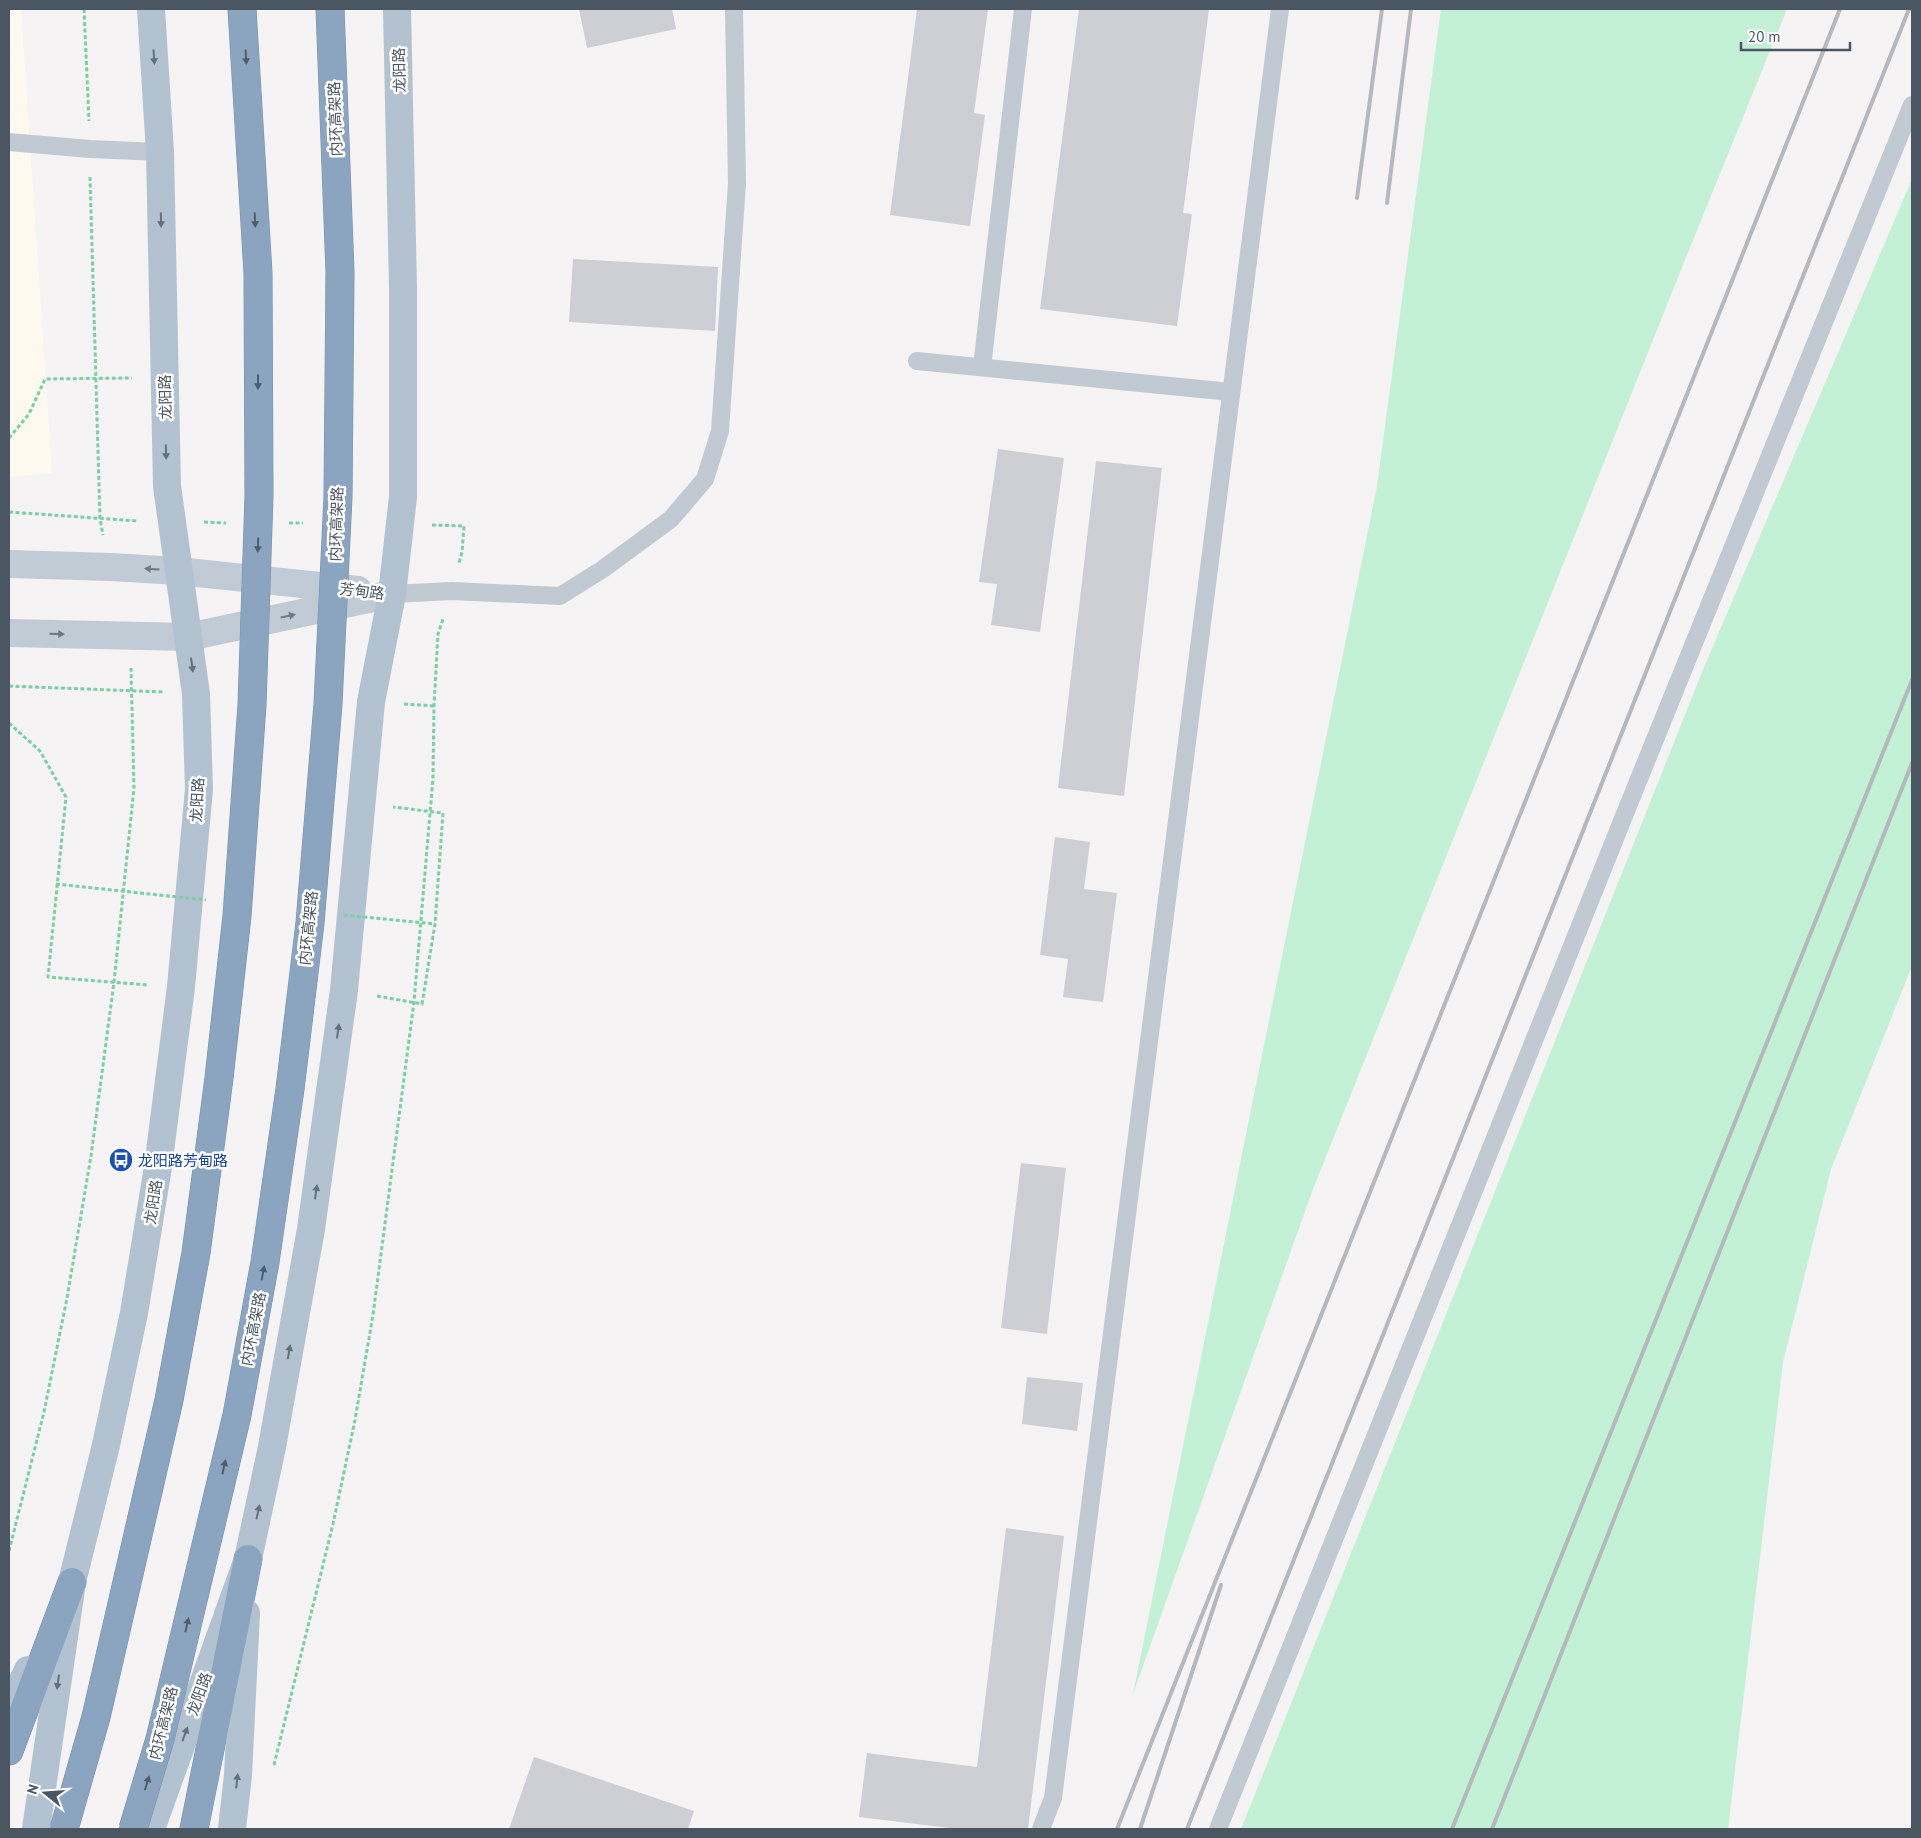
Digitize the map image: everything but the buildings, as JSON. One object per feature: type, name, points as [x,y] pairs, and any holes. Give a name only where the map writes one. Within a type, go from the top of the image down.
[{"type":"highway","points":[[64,1829],[96,1717],[171,1390],[196,1253],[219,1078],[237,916],[252,705],[260,496],[258,273],[242,9]]},
{"type":"highway","name":"内环高架路","points":[[133,1829],[160,1739],[237,1415],[265,1262],[290,1089],[310,923],[328,704],[338,497],[340,272],[330,9]]},
{"type":"highway","points":[[194,1829],[248,1559]]},
{"type":"highway","points":[[9,1751],[72,1582]]},
{"type":"main road","name":"龙阳路","points":[[36,1829],[72,1582],[106,1446],[134,1313],[158,1167],[180,988],[199,789],[196,694],[167,486],[160,152],[151,9]]},
{"type":"main road","name":"龙阳路","points":[[151,1829],[248,1559],[272,1447],[311,1229],[344,990],[371,702],[392,594],[403,497],[403,288],[397,9]]},
{"type":"main road","name":"芳甸路","points":[[9,564],[178,571],[392,594]]},
{"type":"main road","name":"芳甸路","points":[[9,633],[188,636],[392,594]]},
{"type":"main road","name":"龙阳路","points":[[232,1829],[238,1775],[248,1559]]},
{"type":"main road","name":"龙阳路","points":[[9,1710],[72,1582]]},
{"type":"lane","points":[[392,594],[452,592],[560,596],[603,569],[671,519],[705,479],[720,431],[737,183],[734,9]]},
{"type":"lane","points":[[982,367],[1022,9]]},
{"type":"lane","points":[[1041,1829],[1052,1798],[1280,9]]},
{"type":"lane","points":[[1218,1829],[1912,105]]},
{"type":"lane","points":[[9,142],[90,149],[160,152]]},
{"type":"lane","points":[[917,361],[1231,392]]},
{"type":"path","points":[[84,9],[90,149],[100,519],[111,567]]},
{"type":"path","points":[[9,438],[29,414],[44,379],[164,378]]},
{"type":"path","points":[[272,1773],[333,1524],[355,1420],[373,1316],[414,1002],[431,812],[438,634],[452,592],[462,552],[464,526]]},
{"type":"path","points":[[9,1551],[44,1412],[67,1298],[91,1156],[114,982],[134,788],[132,691],[128,636]]},
{"type":"path","points":[[9,722],[40,751],[66,797],[48,977],[180,988]]},
{"type":"path","points":[[344,990],[422,1004],[435,924],[443,813],[362,804]]},
{"type":"shaded area","points":[[9,9],[21,9],[52,473],[9,477]]},
{"type":"green space","points":[[1441,9],[1787,9],[1313,1189],[1133,1694],[1377,486]]},
{"type":"green space","points":[[1912,179],[1912,966],[1831,1169],[1783,1362],[1728,1829],[1241,1829],[1702,672]]},
{"type":"railway","points":[[1357,198],[1382,9]]},
{"type":"railway","points":[[1387,203],[1411,9]]},
{"type":"railway","points":[[1117,1829],[1840,9]]},
{"type":"railway","points":[[1187,1829],[1909,9]]},
{"type":"railway","points":[[1452,1829],[1912,680]]},
{"type":"railway","points":[[1492,1829],[1912,763]]},
{"type":"railway","points":[[1140,1829],[1221,1585]]},
{"type":"place","name":"龙阳路芳甸路","points":[[121,1160]]}]
